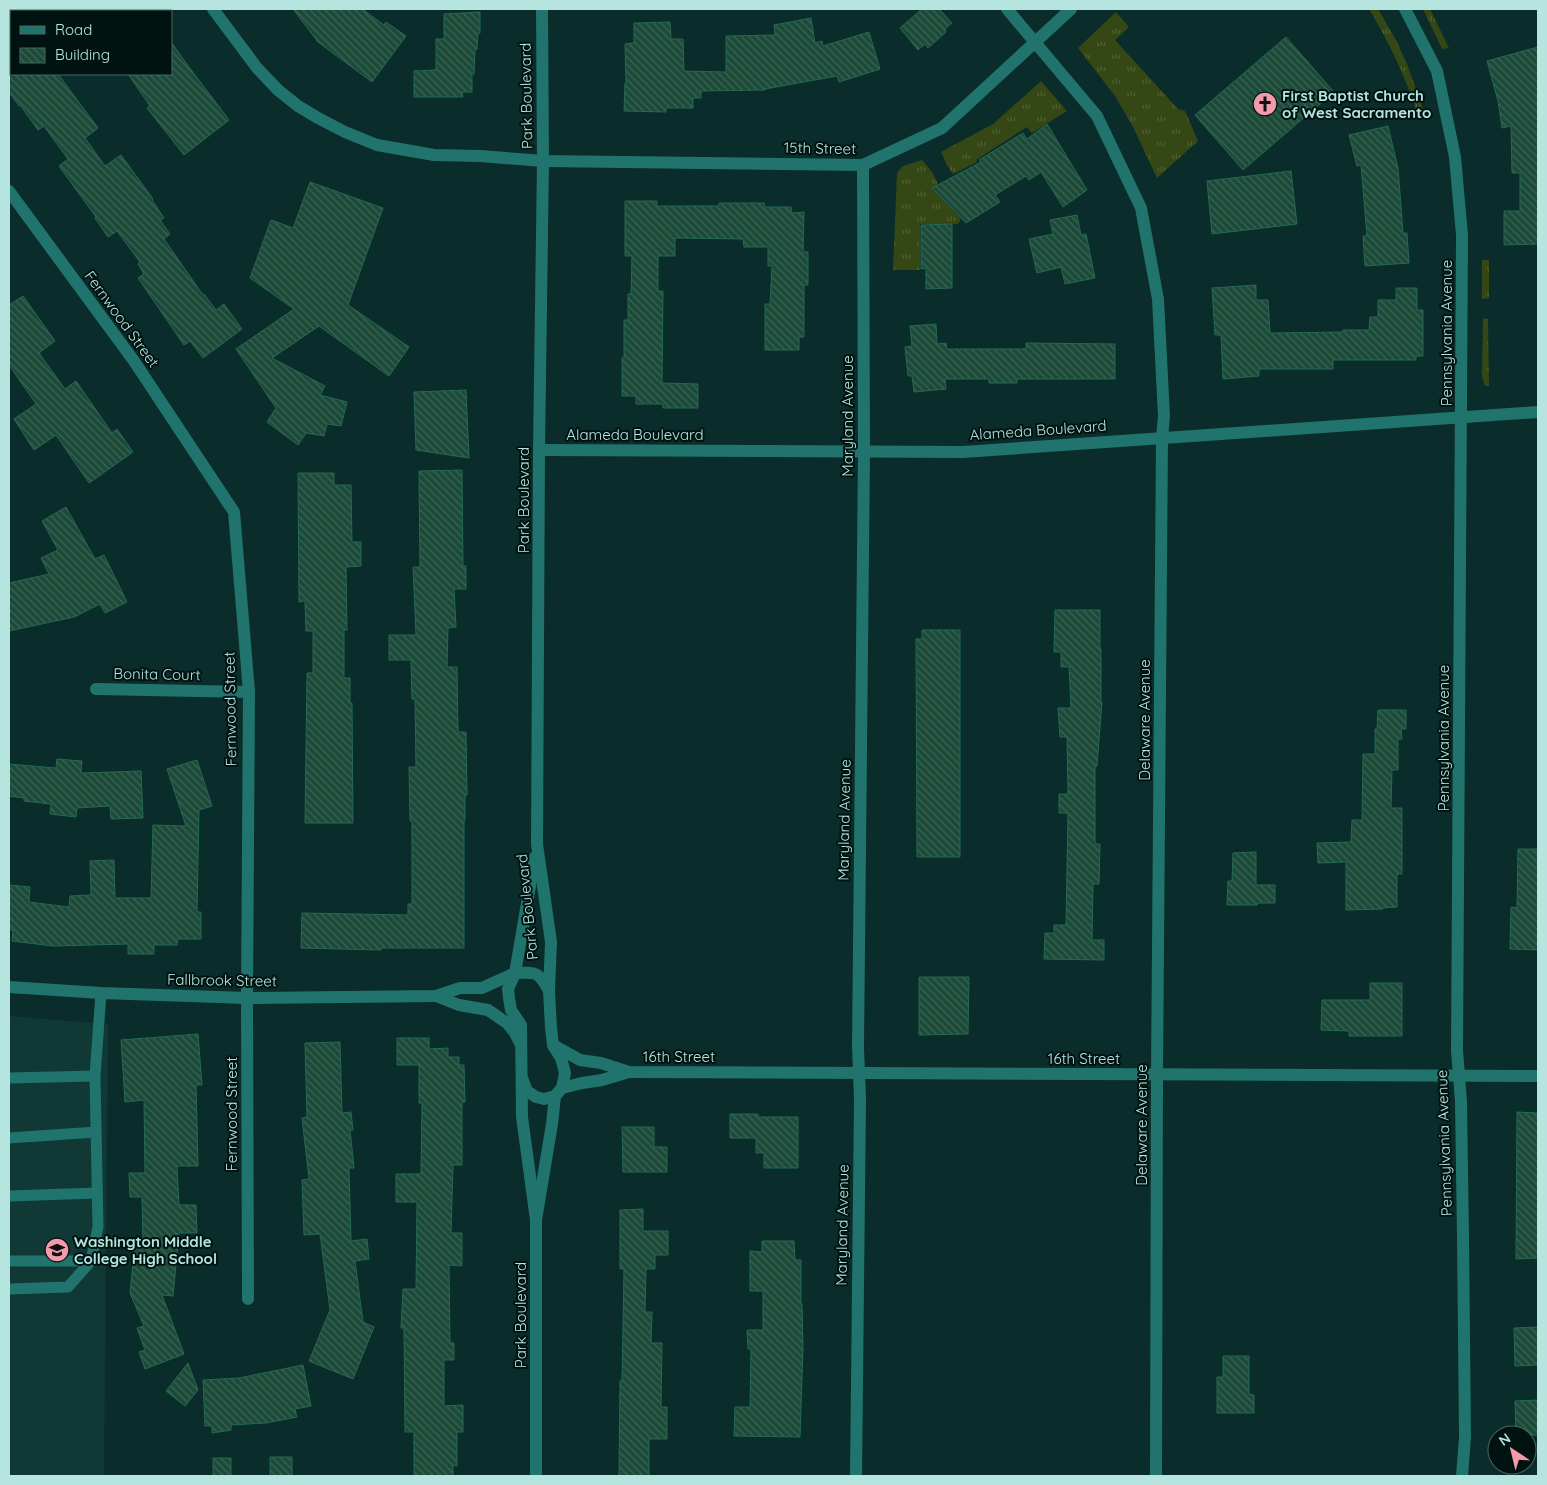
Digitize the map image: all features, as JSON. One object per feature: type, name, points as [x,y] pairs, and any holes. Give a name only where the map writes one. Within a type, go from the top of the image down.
[{"type":"street","name":"15th Street","points":[[213,9],[257,68],[278,90],[302,108],[345,132],[377,144],[434,155],[480,156],[543,161],[863,165],[942,128],[1071,9]]},
{"type":"street","name":"Park Boulevard","points":[[536,1476],[536,1220],[559,1092],[565,1073],[561,1058],[553,1045],[549,991],[550,942],[537,844],[543,161],[542,9]]},
{"type":"street","name":"Delaware Avenue","points":[[1007,9],[1097,116],[1141,208],[1158,298],[1164,416],[1162,438],[1157,1074],[1156,1476]]},
{"type":"street","name":"Pennsylvania Avenue","points":[[1405,9],[1437,71],[1455,157],[1462,235],[1457,1051],[1461,1100],[1465,1437],[1462,1476]]},
{"type":"street","name":"Maryland Avenue","points":[[856,1476],[864,452],[863,165]]},
{"type":"street","name":"Fernwood Street","points":[[9,191],[134,361],[234,512],[249,692],[248,1299]]},
{"type":"street","name":"Alameda Boulevard","points":[[539,450],[963,452],[1538,412]]},
{"type":"street","name":"Bonita Court","points":[[96,689],[249,692]]},
{"type":"street","points":[[536,1220],[522,1117],[521,1025],[511,1010],[508,989],[515,972],[537,844]]},
{"type":"street","points":[[436,996],[460,988],[482,988],[515,972],[531,972],[542,977],[549,991]]},
{"type":"street","name":"Fallbrook Street","points":[[9,987],[101,993],[247,998],[436,996]]},
{"type":"street","points":[[436,996],[459,1004],[488,1010],[507,1023],[522,1045]]},
{"type":"street","points":[[553,1045],[580,1060],[629,1072]]},
{"type":"street","name":"16th Street","points":[[629,1072],[1538,1076]]},
{"type":"street","points":[[522,1078],[527,1091],[536,1097],[544,1099],[582,1083],[602,1080],[629,1072]]},
{"type":"lane","points":[[9,1289],[68,1287],[91,1261],[98,1227],[95,1076],[101,993]]},
{"type":"lane","points":[[9,1078],[95,1076]]},
{"type":"lane","points":[[9,1138],[96,1132]]},
{"type":"lane","points":[[9,1196],[97,1193]]},
{"type":"lane","points":[[9,1261],[91,1261]]},
{"type":"shaded area","name":"Washington Middle College High School","points":[[9,1016],[108,1024],[104,1476],[9,1476]]},
{"type":"green space","points":[[1369,9],[1378,9],[1396,40],[1423,109],[1417,112],[1396,59]]},
{"type":"green space","points":[[1423,9],[1430,9],[1449,48],[1442,49]]},
{"type":"green space","points":[[1116,12],[1129,27],[1115,40],[1178,109],[1185,111],[1198,141],[1157,178],[1132,125],[1115,96],[1078,48]]},
{"type":"green space","points":[[1041,81],[1067,111],[1032,133],[1027,127],[976,160],[977,162],[953,174],[941,152],[993,124]]},
{"type":"green space","points":[[922,160],[932,172],[938,184],[932,188],[961,219],[958,224],[920,224],[920,270],[893,270],[897,173],[903,166]]},
{"type":"green space","points":[[1482,260],[1489,260],[1489,298],[1482,299]]},
{"type":"green space","points":[[1483,318],[1488,319],[1489,386],[1485,386],[1482,377]]},
{"type":"building","points":[[293,9],[362,9],[384,25],[386,22],[406,36],[372,82],[318,42]]},
{"type":"building","points":[[922,9],[939,9],[952,23],[945,29],[946,32],[928,48],[925,44],[918,50],[900,28]]},
{"type":"building","points":[[480,12],[480,33],[478,33],[477,49],[475,50],[472,92],[462,92],[463,97],[414,97],[414,71],[436,70],[436,39],[444,39],[444,14]]},
{"type":"building","points":[[811,18],[815,43],[822,41],[823,46],[869,32],[880,69],[839,82],[837,76],[765,90],[701,91],[701,98],[693,98],[693,108],[666,108],[666,112],[624,111],[626,83],[625,44],[634,43],[634,23],[670,22],[671,39],[683,39],[684,71],[726,72],[726,36],[775,35],[774,25]]},
{"type":"building","name":"First Baptist Church of West Sacramento","points":[[1286,37],[1334,92],[1243,170],[1195,115]]},
{"type":"building","points":[[172,43],[229,120],[184,155],[147,108],[150,106],[129,75],[172,75]]},
{"type":"building","points":[[1538,47],[1538,244],[1504,245],[1504,211],[1520,211],[1520,173],[1512,173],[1511,126],[1502,128],[1498,101],[1487,61]]},
{"type":"building","points":[[9,74],[59,75],[98,128],[85,138],[105,166],[121,155],[153,199],[164,218],[160,220],[170,234],[164,239],[203,295],[216,310],[224,304],[242,329],[203,358],[190,341],[184,345],[138,278],[144,274],[138,264],[140,262],[117,231],[108,237],[59,166],[68,159],[44,126],[38,130],[9,92]]},
{"type":"building","points":[[1047,124],[1087,190],[1063,207],[1041,172],[1029,180],[1026,176],[995,195],[1000,202],[966,223],[932,188],[981,162],[979,160],[1023,133],[1027,139]]},
{"type":"building","points":[[1388,126],[1398,168],[1403,233],[1407,233],[1409,263],[1365,266],[1363,236],[1367,236],[1361,165],[1357,166],[1349,135]]},
{"type":"building","points":[[1291,171],[1297,224],[1212,234],[1207,181]]},
{"type":"building","points":[[310,182],[383,208],[348,305],[409,347],[389,376],[319,326],[272,358],[325,386],[320,395],[347,402],[341,426],[327,424],[324,436],[306,433],[298,445],[267,422],[276,408],[236,349],[294,309],[250,278],[271,220],[293,228]]},
{"type":"building","points":[[625,201],[657,201],[657,206],[719,206],[719,203],[764,203],[765,207],[791,207],[792,213],[804,212],[803,252],[808,252],[808,285],[804,285],[804,337],[799,337],[799,350],[765,350],[765,304],[770,304],[772,266],[768,266],[768,247],[744,247],[743,239],[675,238],[675,256],[658,256],[658,291],[663,291],[662,383],[698,384],[698,408],[663,408],[663,404],[636,404],[636,396],[622,396],[624,320],[628,320],[628,294],[631,294],[632,256],[625,256]]},
{"type":"building","points":[[1077,215],[1081,235],[1086,234],[1095,278],[1065,284],[1061,267],[1037,273],[1029,239],[1053,234],[1050,220]]},
{"type":"building","points":[[952,224],[952,288],[926,289],[926,268],[921,269],[921,225]]},
{"type":"building","points":[[1256,285],[1256,300],[1268,300],[1270,333],[1369,330],[1370,317],[1378,317],[1378,300],[1396,300],[1396,288],[1417,288],[1417,310],[1423,310],[1423,356],[1416,356],[1416,360],[1333,360],[1333,369],[1259,369],[1259,376],[1223,379],[1221,335],[1215,335],[1212,288]]},
{"type":"building","points":[[23,296],[55,341],[39,353],[65,389],[76,381],[112,433],[117,429],[133,452],[89,483],[56,435],[34,450],[14,419],[36,404],[9,365],[9,305]]},
{"type":"building","points":[[936,324],[937,344],[946,343],[947,349],[1026,349],[1026,343],[1115,344],[1115,379],[1017,379],[1017,383],[989,383],[989,379],[945,379],[946,389],[914,392],[912,376],[908,376],[905,347],[912,346],[910,326]]},
{"type":"building","points":[[466,390],[469,458],[416,450],[414,392]]},
{"type":"building","points":[[462,470],[463,566],[466,566],[466,589],[454,589],[456,627],[448,628],[447,667],[457,667],[458,732],[466,732],[467,795],[465,795],[464,820],[464,948],[381,948],[381,950],[301,948],[302,913],[408,915],[408,904],[412,904],[412,821],[410,821],[409,767],[416,767],[415,699],[412,699],[411,660],[389,660],[389,635],[416,635],[413,567],[420,567],[419,471]]},
{"type":"building","points":[[298,473],[334,473],[334,485],[351,485],[352,542],[361,542],[361,566],[346,567],[347,630],[344,630],[344,678],[350,678],[350,703],[352,703],[353,823],[305,823],[307,673],[313,673],[313,631],[306,631],[305,601],[299,602]]},
{"type":"building","points":[[66,507],[95,559],[104,555],[127,602],[105,613],[100,604],[74,617],[9,631],[9,583],[49,574],[41,558],[58,550],[42,521]]},
{"type":"building","points":[[1055,610],[1100,610],[1102,702],[1097,766],[1095,766],[1095,844],[1100,844],[1099,884],[1093,884],[1092,940],[1104,940],[1104,960],[1044,959],[1045,933],[1054,933],[1054,925],[1066,925],[1068,813],[1059,813],[1059,794],[1068,794],[1067,737],[1060,737],[1058,708],[1071,708],[1069,667],[1061,667],[1061,652],[1054,652]]},
{"type":"building","points":[[922,630],[960,630],[960,857],[917,857],[916,639],[922,639]]},
{"type":"building","points":[[1378,710],[1406,710],[1406,729],[1401,729],[1402,739],[1398,739],[1398,770],[1392,770],[1391,808],[1402,808],[1402,874],[1397,874],[1397,907],[1346,910],[1346,862],[1318,863],[1317,843],[1351,842],[1352,820],[1362,820],[1363,754],[1375,754],[1375,729],[1377,729]]},
{"type":"building","points":[[57,759],[82,761],[81,773],[141,771],[143,818],[111,819],[110,806],[77,808],[76,817],[50,814],[51,804],[24,801],[24,798],[9,796],[9,764],[56,768]]},
{"type":"building","points":[[197,760],[212,806],[199,810],[197,912],[201,912],[201,939],[178,939],[177,945],[154,945],[154,954],[128,954],[128,944],[53,946],[12,941],[13,930],[9,930],[9,885],[30,887],[29,902],[69,907],[70,896],[91,895],[90,861],[114,860],[115,898],[151,898],[153,825],[186,826],[167,769]]},
{"type":"building","points":[[1518,849],[1538,849],[1538,950],[1510,949],[1511,907],[1517,908]]},
{"type":"building","points":[[1256,852],[1256,885],[1275,885],[1275,903],[1227,905],[1228,881],[1232,881],[1233,853]]},
{"type":"building","points":[[919,977],[969,977],[968,1034],[919,1035]]},
{"type":"building","points":[[1370,983],[1402,983],[1402,1036],[1349,1036],[1349,1031],[1321,1030],[1322,1000],[1370,1000]]},
{"type":"building","points":[[198,1034],[202,1085],[196,1085],[198,1166],[177,1166],[179,1205],[196,1205],[197,1233],[179,1233],[173,1296],[162,1295],[184,1354],[145,1369],[139,1352],[145,1350],[137,1328],[144,1326],[130,1293],[135,1242],[143,1243],[142,1197],[130,1197],[129,1173],[145,1173],[144,1100],[125,1102],[121,1040]]},
{"type":"building","points":[[397,1038],[429,1038],[429,1049],[448,1048],[448,1057],[459,1057],[459,1065],[464,1065],[465,1102],[462,1102],[462,1165],[453,1165],[451,1233],[462,1233],[462,1266],[449,1265],[450,1343],[454,1343],[454,1360],[444,1360],[444,1406],[463,1405],[463,1432],[457,1432],[457,1466],[453,1465],[453,1476],[414,1476],[414,1432],[405,1432],[404,1328],[401,1328],[403,1289],[416,1289],[417,1202],[396,1202],[396,1174],[421,1174],[422,1103],[419,1103],[419,1065],[397,1065]]},
{"type":"building","points":[[340,1042],[342,1113],[351,1112],[353,1130],[350,1130],[354,1168],[349,1168],[351,1241],[367,1239],[369,1259],[355,1261],[363,1322],[374,1327],[353,1379],[309,1361],[330,1310],[320,1234],[304,1235],[302,1180],[309,1179],[302,1118],[307,1117],[305,1043]]},
{"type":"building","points":[[1517,1112],[1538,1113],[1538,1258],[1516,1259]]},
{"type":"building","points":[[730,1114],[758,1114],[758,1117],[798,1117],[798,1168],[764,1168],[764,1153],[756,1153],[756,1138],[730,1138]]},
{"type":"building","points":[[622,1127],[654,1127],[654,1147],[667,1147],[667,1172],[623,1172]]},
{"type":"building","points":[[643,1209],[643,1231],[668,1231],[668,1255],[655,1255],[655,1269],[646,1269],[645,1312],[652,1312],[651,1343],[662,1343],[661,1407],[667,1407],[667,1439],[649,1439],[649,1476],[619,1476],[624,1269],[620,1269],[620,1210]]},
{"type":"building","points":[[762,1241],[794,1241],[795,1260],[801,1260],[803,1348],[800,1437],[734,1436],[735,1407],[750,1407],[751,1349],[748,1349],[747,1330],[763,1330],[763,1291],[750,1291],[750,1251],[762,1252]]},
{"type":"building","points":[[1538,1327],[1538,1365],[1515,1366],[1514,1328]]},
{"type":"building","points":[[1223,1356],[1249,1356],[1249,1394],[1254,1395],[1254,1413],[1217,1413],[1217,1377],[1223,1377]]},
{"type":"building","points":[[188,1363],[198,1390],[185,1406],[166,1391]]},
{"type":"building","points":[[303,1365],[311,1406],[295,1409],[297,1417],[266,1423],[231,1425],[231,1430],[212,1433],[212,1426],[205,1426],[203,1380],[239,1378]]},
{"type":"building","points":[[1538,1400],[1538,1435],[1537,1425],[1516,1425],[1515,1401]]},
{"type":"building","points":[[270,1457],[292,1457],[292,1476],[270,1476]]},
{"type":"building","points":[[213,1458],[231,1458],[231,1476],[213,1476]]},
{"type":"place","name":"First Baptist Church of West Sacramento","points":[[1265,104]]},
{"type":"place","name":"Washington Middle College High School","points":[[57,1250]]}]
